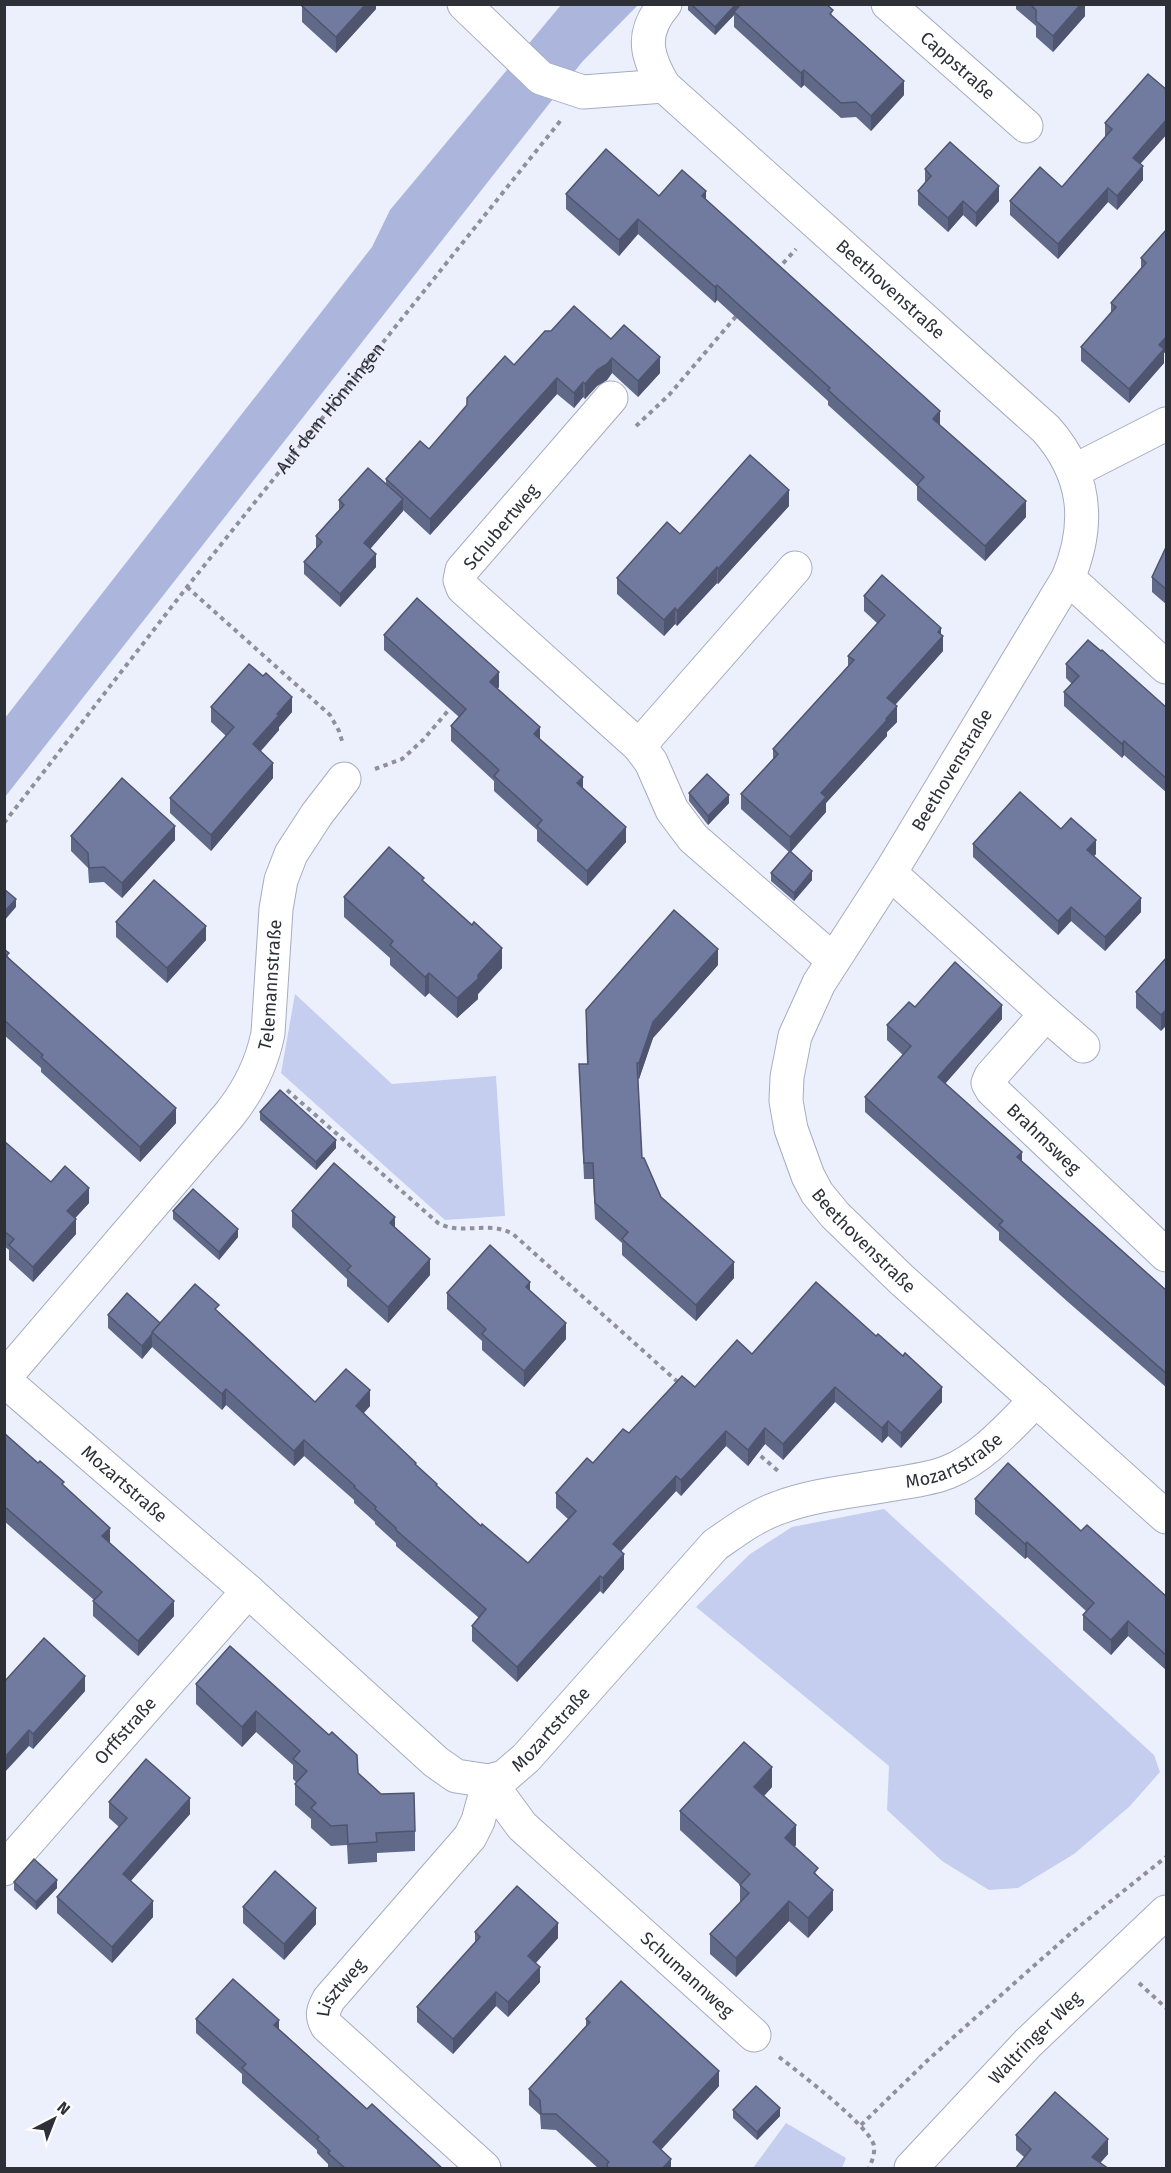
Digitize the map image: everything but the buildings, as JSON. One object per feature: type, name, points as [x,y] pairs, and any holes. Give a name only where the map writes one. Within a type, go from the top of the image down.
[{"type":"street","points":[[464,4],[541,78],[583,92],[664,86]]},
{"type":"street","name":"Beethovenstraße","points":[[665,4],[651,25],[648,38],[649,56],[664,86],[1046,429],[1060,445],[1074,471],[1081,494],[1081,525],[1076,558],[1068,578],[890,873],[819,983],[798,1027],[790,1055],[786,1101],[791,1129],[808,1176],[817,1193],[860,1240],[1167,1517]]},
{"type":"street","name":"Cappstraße","points":[[888,4],[1026,126]]},
{"type":"street","name":"Schubertweg","points":[[611,398],[462,570],[460,580],[463,588],[639,746],[651,762],[672,810],[693,838],[833,960]]},
{"type":"street","points":[[1074,471],[1167,424]]},
{"type":"street","points":[[639,746],[795,568]]},
{"type":"street","points":[[1068,578],[1167,667]]},
{"type":"street","name":"Telemannstraße","points":[[4,1379],[242,1099],[259,1066],[268,1033],[276,909],[281,880],[291,854],[317,814],[344,779]]},
{"type":"street","points":[[890,873],[1083,1046]]},
{"type":"street","name":"Brahmsweg","points":[[1046,1014],[991,1076],[988,1083],[1167,1255]]},
{"type":"street","name":"Mozartstraße","points":[[4,1379],[248,1591],[436,1762],[456,1776],[489,1781],[504,1777],[526,1758],[715,1545],[752,1520],[777,1508],[809,1499],[922,1480],[967,1463],[986,1449],[1036,1400]]},
{"type":"street","name":"Orffstraße","points":[[4,1869],[248,1591]]},
{"type":"street","name":"Schumannweg","points":[[489,1781],[522,1826],[754,2035]]},
{"type":"street","name":"Lisztweg","points":[[484,2169],[327,2026],[323,2010],[329,2000],[470,1837],[478,1821],[489,1781]]},
{"type":"street","name":"Waltringer Weg","points":[[911,2169],[1028,2043],[1167,1912]]},
{"type":"path","name":"Auf dem Hönningen","points":[[4,823],[187,587],[583,92]]},
{"type":"path","points":[[774,273],[818,223]]},
{"type":"path","points":[[628,433],[669,395],[745,307]]},
{"type":"path","points":[[187,587],[330,715],[339,730],[344,748],[344,779],[402,759],[454,705]]},
{"type":"path","points":[[259,1066],[444,1227],[496,1227],[513,1234],[687,1390]]},
{"type":"path","points":[[748,1444],[809,1499]]},
{"type":"path","points":[[861,2125],[930,2058],[1071,1932],[1167,1857]]},
{"type":"path","points":[[754,2035],[861,2125],[874,2144],[869,2169]]},
{"type":"shaded area","points":[[561,5],[638,5],[582,62],[5,797],[5,718],[372,247],[390,210]]},
{"type":"shaded area","points":[[295,994],[392,1084],[496,1076],[505,1216],[445,1220],[281,1073]]},
{"type":"shaded area","points":[[884,1509],[1154,1755],[1160,1772],[1129,1807],[1074,1854],[1018,1888],[989,1890],[942,1861],[887,1810],[889,1766],[696,1607],[750,1554],[792,1527]]},
{"type":"shaded area","points":[[786,2123],[846,2158],[842,2168],[753,2168]]}]
